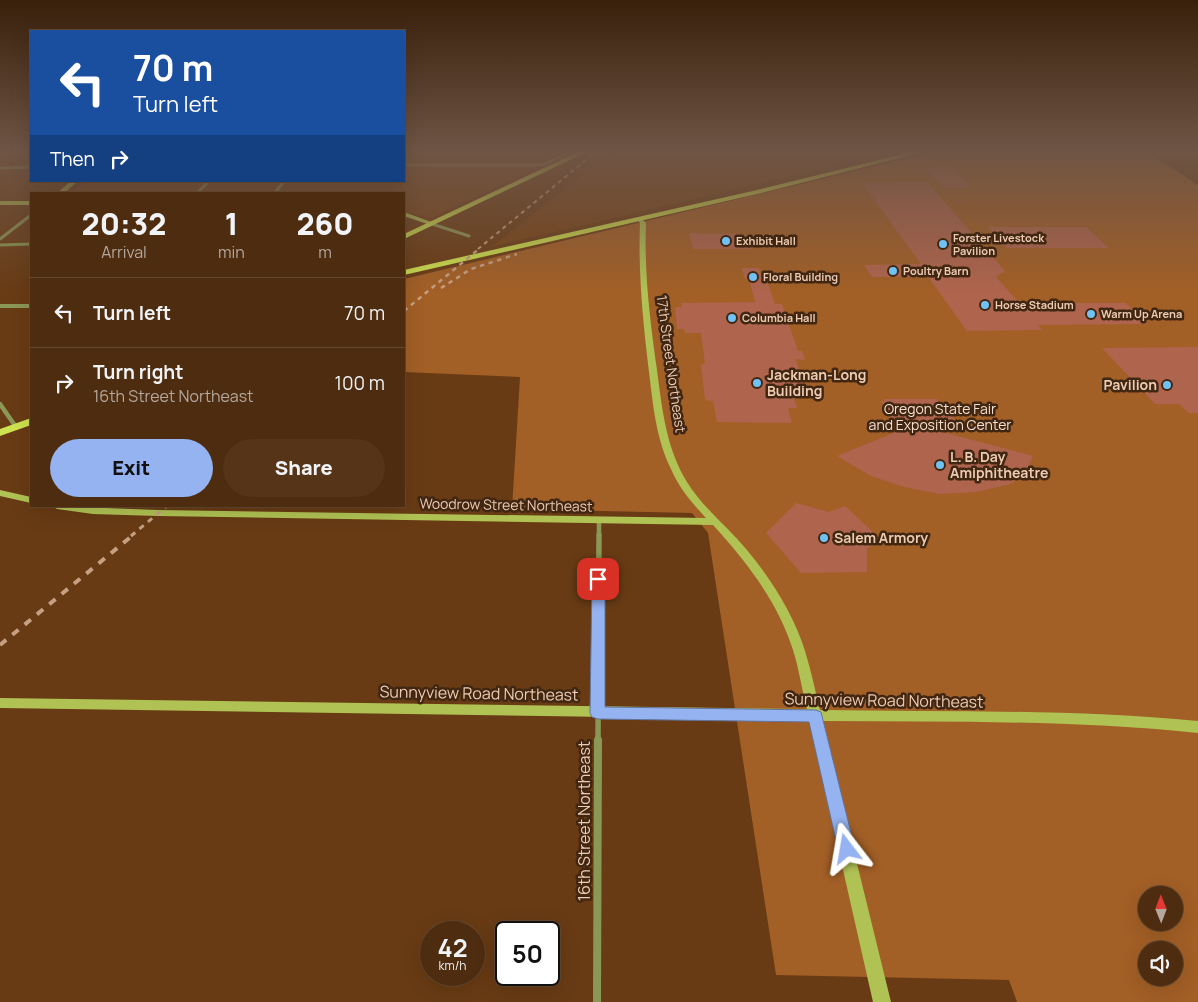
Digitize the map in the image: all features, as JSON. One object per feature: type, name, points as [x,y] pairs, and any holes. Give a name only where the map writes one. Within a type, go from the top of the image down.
[{"type":"main road","points":[[405,237],[489,197]]},
{"type":"main road","points":[[405,273],[733,197]]},
{"type":"main road","points":[[0,203],[30,203]]},
{"type":"main road","points":[[405,214],[432,224]]},
{"type":"main road","points":[[405,219],[432,224]]},
{"type":"main road","name":"17th Street Northeast","points":[[640,219],[642,223],[643,290],[663,436],[668,453],[683,483],[714,522],[741,550],[776,599],[799,650],[882,1002]]},
{"type":"main road","points":[[0,433],[30,414]]},
{"type":"main road","points":[[0,425],[30,421]]},
{"type":"main road","points":[[0,493],[30,500]]},
{"type":"main road","name":"Woodrow Street Northeast","points":[[64,507],[93,511],[158,513],[714,522]]},
{"type":"main road","name":"Sunnyview Road Northeast","points":[[0,703],[1082,720],[1150,722],[1198,727]]},
{"type":"street","points":[[0,239],[30,216]]},
{"type":"street","points":[[432,224],[469,236]]},
{"type":"street","points":[[0,245],[30,244]]},
{"type":"street","points":[[0,306],[30,306]]},
{"type":"street","points":[[0,404],[14,424]]},
{"type":"street","name":"16th Street Northeast","points":[[597,1002],[599,520]]},
{"type":"shaded area","points":[[405,197],[476,197],[432,218],[405,212]]},
{"type":"shaded area","points":[[555,197],[704,197],[491,247]]},
{"type":"green space","name":"Oregon State Fair and Exposition Center","points":[[747,197],[1198,197],[1198,1002],[1017,1002],[1009,980],[776,975],[708,533],[692,513],[512,509],[520,377],[405,372],[405,279]]},
{"type":"building","points":[[872,197],[940,197],[1005,271],[996,277],[1019,303],[1126,303],[1148,324],[1038,325],[1042,330],[967,331],[928,277],[872,277],[864,265],[921,264]]},
{"type":"building","points":[[988,227],[1086,227],[1109,248],[1007,248]]},
{"type":"building","name":"Exhibit Hall","points":[[689,233],[760,236],[763,246],[752,246],[753,249],[693,249]]},
{"type":"building","points":[[742,268],[759,268],[762,278],[766,278],[775,304],[782,304],[798,351],[802,351],[805,360],[796,359],[805,390],[791,390],[797,408],[788,408],[792,423],[717,422],[713,401],[705,400],[701,364],[705,364],[701,333],[685,333],[684,329],[677,329],[675,307],[682,307],[681,303],[755,302],[749,279],[745,279]]},
{"type":"building","name":"Pavilion","points":[[1198,347],[1198,413],[1189,413],[1179,404],[1155,404],[1102,348]]},
{"type":"building","name":"L. B. Day Amiphitheatre","points":[[884,399],[937,399],[939,402],[944,402],[955,421],[905,422],[1033,456],[1026,473],[1010,484],[977,492],[940,494],[904,487],[871,476],[837,456],[896,432],[881,401],[885,401]]},
{"type":"building","name":"Salem Armory","points":[[796,503],[829,512],[845,506],[884,542],[867,548],[867,572],[801,573],[766,533]]},
{"type":"railway","points":[[478,249],[541,197]]},
{"type":"railway","points":[[405,310],[480,248]]},
{"type":"railway","points":[[441,288],[471,269],[517,254]]},
{"type":"railway","points":[[131,536],[166,507]]},
{"type":"railway","points":[[0,645],[133,535]]},
{"type":"place","name":"Exhibit Hall","points":[[726,241]]},
{"type":"place","name":"Forster Livestock Pavilion","points":[[943,244]]},
{"type":"place","name":"Poultry Barn","points":[[893,271]]},
{"type":"place","name":"Floral Building","points":[[753,277]]},
{"type":"place","name":"Horse Stadium","points":[[985,305]]},
{"type":"place","name":"Warm Up Arena","points":[[1091,314]]},
{"type":"place","name":"Columbia Hall","points":[[732,318]]},
{"type":"place","name":"Jackman-Long Building","points":[[757,383]]},
{"type":"place","name":"Pavilion","points":[[1167,385]]},
{"type":"place","name":"L. B. Day Amiphitheatre","points":[[940,465]]},
{"type":"place","name":"Salem Armory","points":[[824,538]]},
{"type":"route","points":[[598,579],[598,713],[816,716],[847,849]]}]
